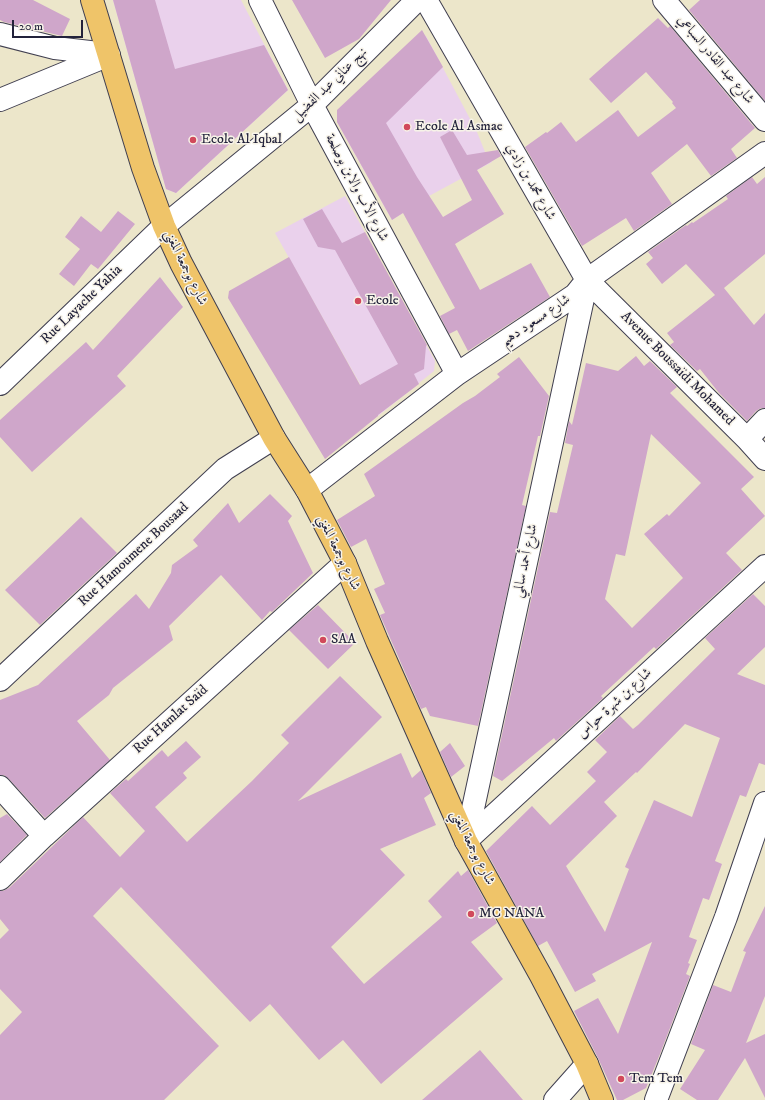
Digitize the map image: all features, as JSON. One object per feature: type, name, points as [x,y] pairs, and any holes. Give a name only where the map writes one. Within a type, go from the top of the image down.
[{"type":"main road","name":"شارع بوجمعة المغني","points":[[92,0],[143,168],[164,226],[181,263],[274,438],[307,490],[345,563],[377,641],[466,842],[541,976],[587,1064],[602,1100]]},
{"type":"street","name":"شارع الأب والابن بوصلحة","points":[[260,0],[312,105],[457,374]]},
{"type":"street","name":"نهج عناني عبد الفضيل","points":[[164,226],[312,105],[417,0]]},
{"type":"street","name":"شارع محمد بن زادي","points":[[426,0],[587,280]]},
{"type":"street","name":"شارع عبد القادر السباعي","points":[[664,0],[765,120]]},
{"type":"street","points":[[0,34],[55,48],[109,55]]},
{"type":"street","points":[[0,100],[109,55]]},
{"type":"street","name":"شارع مسعود دهيم","points":[[307,490],[457,374],[575,295],[587,280],[765,153]]},
{"type":"street","name":"Rue Layache Yahia","points":[[0,384],[164,226]]},
{"type":"street","name":"Avenue Boussaïdi Mohamed","points":[[587,280],[747,439],[765,459]]},
{"type":"street","name":"شارع أحمد سالمي","points":[[466,842],[587,280]]},
{"type":"street","points":[[747,439],[765,420]]},
{"type":"street","name":"Rue Hamoumene Bousaad","points":[[0,680],[225,470],[274,438]]},
{"type":"street","name":"Rue Hamlat Saïd","points":[[0,879],[44,836],[345,563]]},
{"type":"street","name":"شارع بن شهرة حواس","points":[[466,842],[765,566]]},
{"type":"street","points":[[0,787],[44,836]]},
{"type":"street","points":[[656,1100],[726,917],[765,803]]},
{"type":"street","points":[[555,1100],[587,1064]]},
{"type":"shaded area","name":"Ecole Al Iqbal","points":[[113,0],[241,0],[288,90],[176,193],[166,189]]},
{"type":"shaded area","name":"Ecole Al Asmae","points":[[418,34],[426,36],[477,132],[485,152],[492,162],[429,196],[392,220],[337,122]]},
{"type":"shaded area","name":"Ecole","points":[[345,196],[435,361],[434,371],[378,416],[275,233]]},
{"type":"building","points":[[0,0],[33,0],[70,19],[62,36],[4,22],[0,20]]},
{"type":"building","name":"Ecole Al Iqbal","points":[[113,0],[155,0],[175,69],[264,45],[288,90],[176,193],[166,189]]},
{"type":"building","points":[[292,0],[391,0],[359,39],[325,58]]},
{"type":"building","points":[[700,0],[765,0],[765,101],[689,10]]},
{"type":"building","points":[[658,18],[668,28],[670,26],[755,128],[731,149],[737,158],[711,176],[687,144],[651,173],[672,204],[634,231],[626,218],[582,246],[525,147],[561,122],[576,142],[618,110],[638,137],[676,108],[672,103],[673,102],[646,72],[611,103],[589,79]]},
{"type":"building","points":[[422,30],[443,67],[386,123],[417,177],[443,217],[472,200],[440,137],[452,130],[467,155],[498,150],[501,156],[477,170],[504,214],[455,244],[480,290],[531,263],[550,297],[468,351],[457,330],[449,334],[440,316],[455,308],[403,213],[392,220],[337,122],[337,110]]},
{"type":"building","points":[[752,177],[757,184],[765,177],[765,254],[724,288],[754,325],[765,313],[765,408],[761,408],[756,411],[747,421],[719,393],[700,369],[697,371],[670,345],[674,342],[667,333],[715,295],[686,264],[662,284],[646,264],[653,258],[648,252],[686,225],[687,226],[692,222],[693,223],[728,199],[726,196]]},
{"type":"building","points":[[322,209],[342,243],[365,232],[427,345],[424,369],[414,374],[419,384],[378,415],[325,459],[228,298],[229,291],[289,257],[360,385],[398,364],[335,250],[318,247],[303,219]]},
{"type":"building","points":[[118,211],[135,224],[98,269],[91,264],[74,286],[59,274],[80,249],[65,237],[81,216],[101,232]]},
{"type":"building","points":[[160,277],[183,307],[117,376],[126,386],[32,472],[0,437],[0,420],[86,342],[93,350]]},
{"type":"building","points":[[636,356],[644,366],[650,361],[677,387],[670,393],[754,477],[741,489],[765,516],[726,553],[742,570],[656,649],[654,647],[601,696],[603,698],[556,741],[554,738],[502,781],[493,776],[550,512],[557,513],[573,445],[565,443],[569,421],[572,425],[586,363],[618,371]],"holes":[[[651,434],[701,483],[669,516],[667,514],[644,534],[683,578],[632,628],[605,599],[616,554],[625,556]]]},
{"type":"building","points":[[519,357],[549,396],[522,505],[526,506],[478,726],[430,716],[426,707],[421,709],[380,615],[385,613],[374,589],[385,584],[366,539],[351,547],[337,520],[375,496],[364,474],[475,396],[500,377],[497,374]]},
{"type":"building","points":[[270,494],[292,516],[288,521],[313,573],[262,620],[221,575],[169,626],[173,640],[113,688],[109,695],[77,721],[110,760],[45,818],[9,779],[4,775],[0,775],[0,700],[38,685],[136,594],[149,609],[171,573],[172,565],[198,546],[193,540],[228,503],[239,523]]},
{"type":"building","points":[[81,517],[117,553],[40,625],[5,590]]},
{"type":"building","points":[[753,594],[765,606],[765,647],[737,674],[765,685],[765,765],[759,763],[746,797],[740,795],[715,861],[722,864],[709,900],[703,898],[689,937],[697,940],[688,963],[690,964],[686,974],[690,976],[646,1088],[623,1100],[617,1100],[574,1011],[598,998],[618,1034],[652,942],[592,974],[596,981],[575,992],[547,941],[538,946],[486,851],[532,806],[550,825],[596,781],[587,772],[607,752],[595,740],[620,716],[633,729],[638,725],[715,649],[705,638]],"holes":[[[685,724],[720,738],[692,817],[654,800],[625,867],[629,869],[605,932],[566,866],[617,816],[604,802],[636,772],[637,773]]]},
{"type":"building","points":[[318,605],[355,643],[328,669],[289,630]]},
{"type":"building","points":[[340,676],[382,717],[298,801],[401,753],[412,778],[421,770],[431,793],[424,798],[436,825],[380,849],[405,875],[331,947],[364,984],[442,917],[428,901],[458,871],[461,876],[468,870],[497,923],[471,942],[503,979],[381,1084],[343,1040],[319,1060],[270,1004],[250,1022],[121,887],[93,916],[219,1046],[164,1100],[0,1100],[0,1035],[22,1012],[0,989],[0,939],[9,930],[0,919],[0,891],[9,888],[83,817],[120,857],[145,831],[110,793],[126,779],[128,781],[162,750],[168,757],[186,741],[201,757],[183,773],[187,778],[155,807],[187,842],[252,781],[289,743],[281,735]]},
{"type":"building","points":[[450,743],[465,766],[451,777],[440,752]]},
{"type":"building","points":[[7,814],[27,835],[0,862],[0,818]]},
{"type":"building","points":[[765,906],[765,996],[746,1043],[765,1034],[765,1098],[745,1058],[718,1100],[697,1100],[680,1089],[705,1050],[691,1044],[713,985],[731,992],[746,952],[743,951]]},
{"type":"building","points":[[480,1050],[523,1100],[422,1100]]},
{"type":"place","name":"Ecole Al Asmae","points":[[407,127]]},
{"type":"place","name":"Ecole Al Iqbal","points":[[193,140]]},
{"type":"place","name":"Ecole","points":[[358,301]]},
{"type":"place","name":"SAA","points":[[323,640]]},
{"type":"place","name":"MC NANA","points":[[471,914]]},
{"type":"place","name":"Tem Tem","points":[[621,1079]]}]
